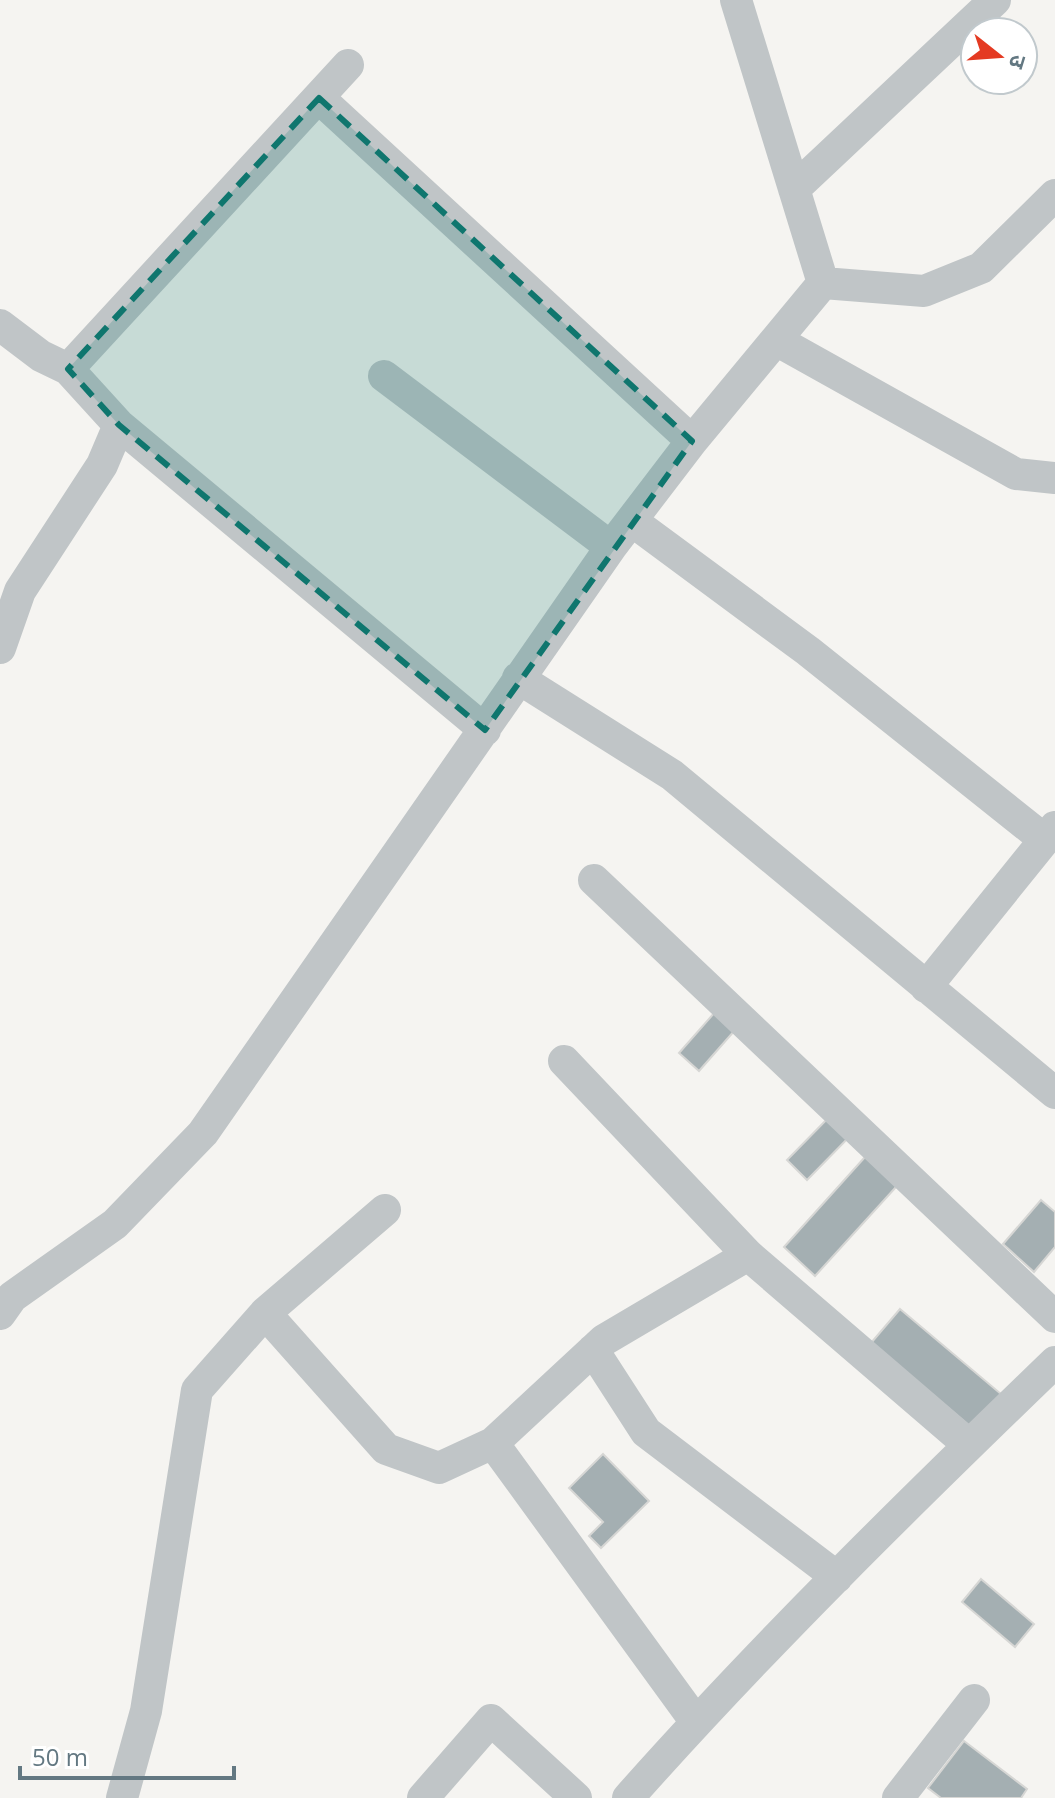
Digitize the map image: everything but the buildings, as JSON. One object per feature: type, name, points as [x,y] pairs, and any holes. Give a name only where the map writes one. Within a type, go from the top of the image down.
[{"type":"street","points":[[736,0],[823,283]]},
{"type":"street","points":[[794,189],[995,0]]},
{"type":"street","points":[[68,369],[348,65]]},
{"type":"street","points":[[319,98],[692,441]]},
{"type":"street","points":[[823,283],[924,291],[981,268],[1055,195]]},
{"type":"street","points":[[0,1314],[12,1297],[115,1224],[203,1133],[611,547],[692,441],[823,283]]},
{"type":"street","points":[[0,325],[41,356],[68,369],[119,425],[485,730]]},
{"type":"street","points":[[776,340],[1016,474],[1055,478]]},
{"type":"street","points":[[384,376],[611,547]]},
{"type":"street","points":[[0,648],[20,591],[102,465],[119,425]]},
{"type":"street","points":[[632,521],[1050,834],[926,987]]},
{"type":"street","points":[[518,678],[672,775],[1055,1093]]},
{"type":"street","points":[[594,880],[1055,1317]]},
{"type":"street","points":[[564,1061],[748,1255],[969,1445]]},
{"type":"street","points":[[122,1798],[146,1711],[197,1390],[265,1313],[385,1210]]},
{"type":"street","points":[[265,1313],[386,1449],[439,1468],[493,1443],[604,1340],[748,1255]]},
{"type":"street","points":[[593,1350],[646,1432],[837,1577]]},
{"type":"street","points":[[628,1798],[696,1722],[837,1577],[1055,1362]]},
{"type":"street","points":[[493,1443],[696,1722]]},
{"type":"street","points":[[898,1798],[974,1700]]},
{"type":"street","points":[[423,1798],[491,1720],[576,1798]]},
{"type":"highlighted area","points":[[319,98],[692,441],[485,730],[119,425],[68,369]]}]
